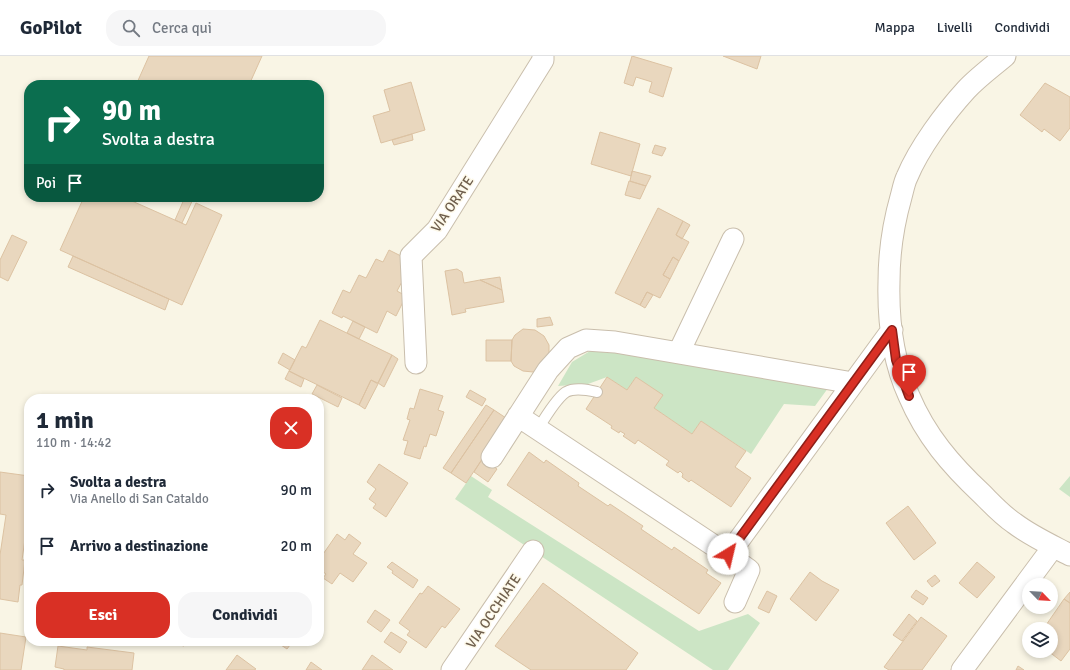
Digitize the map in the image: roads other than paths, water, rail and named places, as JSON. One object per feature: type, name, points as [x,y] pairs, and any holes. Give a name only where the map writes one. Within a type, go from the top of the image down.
[{"type":"street","name":"VIA ORATE","points":[[416,363],[411,256],[437,230],[543,60],[543,56]]},
{"type":"street","points":[[962,670],[1062,551],[1014,524],[971,484],[937,446],[926,431],[909,396],[896,360],[889,304],[889,267],[896,217],[907,177],[924,144],[966,90],[1005,56]]},
{"type":"street","points":[[679,352],[733,239]]},
{"type":"street","points":[[728,554],[892,330]]},
{"type":"street","points":[[492,457],[548,370],[568,348],[586,340],[615,342],[679,352],[853,383]]},
{"type":"street","points":[[518,416],[728,554],[749,570],[735,602]]},
{"type":"street","name":"VIA OCCHIATE","points":[[452,670],[533,551]]},
{"type":"lane","points":[[538,429],[552,407],[567,392],[580,389],[597,392]]}]
